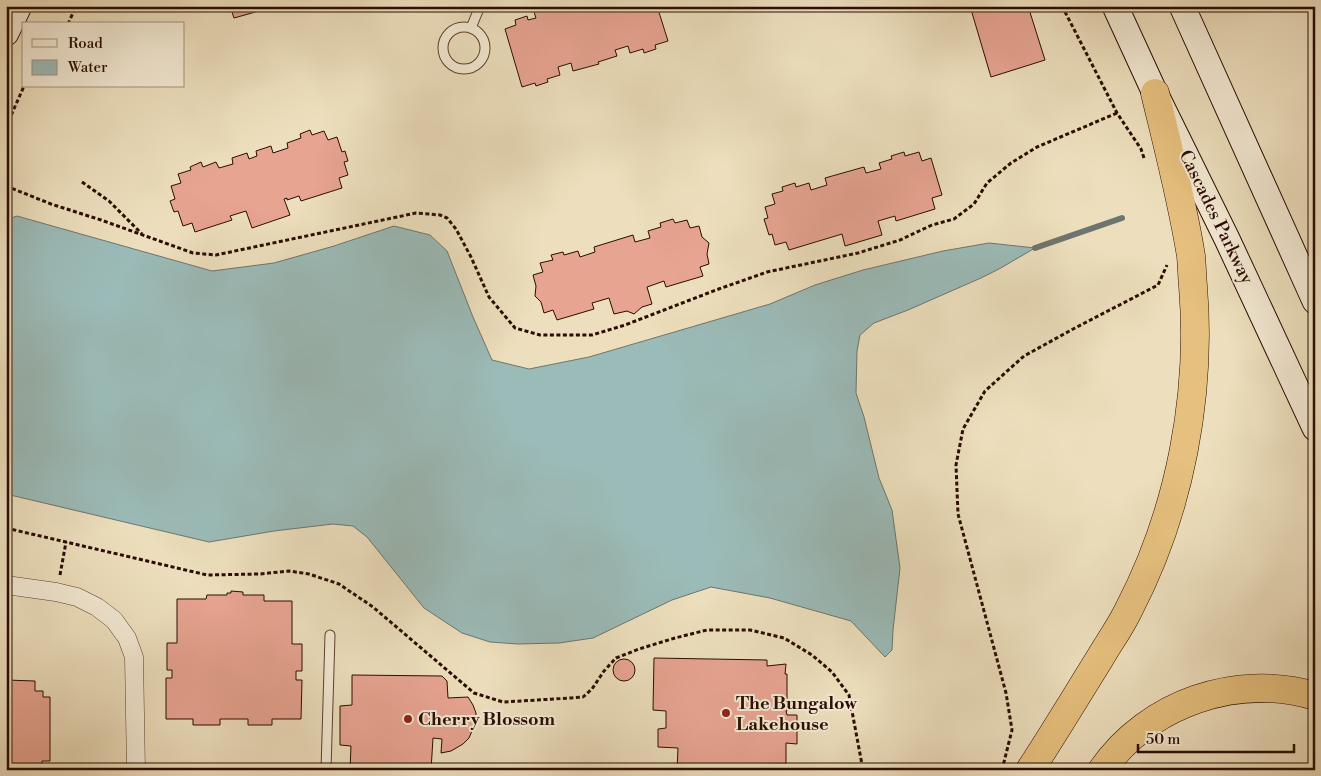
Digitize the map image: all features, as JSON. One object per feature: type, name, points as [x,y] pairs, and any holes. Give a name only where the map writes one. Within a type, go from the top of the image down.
[{"type":"highway","points":[[1030,770],[1129,610],[1143,581],[1158,542],[1177,480],[1189,417],[1195,364],[1195,310],[1191,257],[1182,205],[1155,93]]},
{"type":"highway","points":[[1102,770],[1113,754],[1138,731],[1176,707],[1215,694],[1258,688],[1298,691],[1315,696]]},
{"type":"main road","points":[[6,34],[19,6]]},
{"type":"main road","name":"Cascades Parkway","points":[[1115,6],[1315,428]]},
{"type":"main road","points":[[1182,6],[1315,301]]},
{"type":"street","points":[[6,585],[77,597],[97,606],[114,620],[127,638],[134,657],[136,770]]},
{"type":"lane","points":[[471,28],[480,6]]},
{"type":"lane","points":[[458,28],[471,28],[481,35],[484,40],[485,53],[478,64],[466,69],[458,68],[447,60],[443,48],[444,41],[448,35],[458,28]]},
{"type":"lane","points":[[326,770],[330,635]]},
{"type":"path","points":[[69,22],[76,6]]},
{"type":"path","points":[[1062,6],[1117,113],[1145,158]]},
{"type":"path","points":[[6,127],[23,88]]},
{"type":"path","points":[[6,186],[51,204],[193,253],[216,255],[416,213],[440,215],[447,218],[456,229],[489,297],[515,328],[540,335],[592,335],[625,325],[767,272],[858,253],[900,240],[932,225],[954,218],[974,204],[987,183],[1011,163],[1037,148],[1117,113]]},
{"type":"path","points":[[82,182],[109,201],[142,234]]},
{"type":"path","points":[[1002,770],[1012,730],[1006,693],[958,514],[956,464],[963,429],[985,392],[1024,356],[1158,285],[1167,266],[1168,258]]},
{"type":"path","points":[[6,528],[207,575],[260,574],[289,571],[309,574],[339,584],[373,607],[474,693],[504,702],[583,697],[592,689],[604,671],[616,658],[638,649],[707,630],[750,630],[784,638],[812,655],[832,672],[849,695],[863,770]]},
{"type":"path","points":[[56,592],[66,542]]},
{"type":"water","points":[[17,216],[212,271],[274,263],[394,226],[430,235],[447,251],[492,360],[529,369],[589,357],[770,304],[815,285],[863,270],[943,251],[989,243],[1035,248],[981,278],[874,323],[860,335],[857,351],[856,393],[879,478],[892,510],[900,568],[892,650],[885,657],[851,621],[770,598],[711,587],[672,600],[593,638],[559,643],[518,644],[490,642],[462,633],[424,608],[367,537],[353,526],[333,524],[274,531],[209,542],[6,494],[6,220]]},
{"type":"building","points":[[230,6],[259,6],[259,11],[234,18]]},
{"type":"building","points":[[543,6],[657,6],[668,41],[655,45],[656,49],[644,53],[643,49],[630,53],[628,46],[615,50],[617,56],[598,62],[599,64],[573,71],[571,63],[558,67],[560,75],[547,79],[548,82],[536,86],[535,83],[522,87],[505,29],[516,25],[515,20],[527,16],[528,20],[536,18],[533,9]]},
{"type":"building","points":[[970,6],[1028,6],[1045,60],[991,77]]},
{"type":"building","points":[[310,130],[312,135],[324,131],[328,140],[337,137],[342,152],[345,151],[348,161],[344,162],[348,175],[339,178],[342,188],[301,201],[299,196],[287,200],[287,198],[284,199],[290,215],[252,228],[246,211],[230,216],[232,220],[195,232],[192,223],[183,226],[178,211],[174,212],[170,201],[175,199],[171,186],[181,183],[178,174],[191,170],[190,167],[201,162],[203,167],[216,162],[219,168],[233,164],[232,158],[247,153],[249,159],[257,156],[256,151],[271,146],[273,153],[288,148],[287,143],[301,138],[300,134]]},
{"type":"building","points":[[904,152],[905,156],[919,152],[922,161],[931,158],[942,195],[932,198],[935,209],[896,221],[895,216],[878,221],[882,235],[845,246],[842,234],[789,250],[786,242],[775,245],[772,234],[769,235],[764,219],[768,218],[765,207],[775,204],[772,194],[783,191],[782,187],[795,183],[796,187],[809,183],[811,190],[827,185],[825,178],[864,167],[866,173],[881,169],[879,163],[892,159],[891,156]]},
{"type":"building","points":[[673,219],[675,223],[687,220],[690,228],[699,226],[702,237],[709,243],[707,254],[709,264],[700,267],[703,276],[666,287],[664,281],[647,287],[652,304],[642,307],[634,314],[627,311],[614,314],[609,298],[592,303],[594,309],[557,320],[553,310],[544,313],[541,302],[535,296],[536,286],[533,275],[543,272],[540,263],[553,260],[551,255],[563,252],[564,255],[578,251],[580,257],[595,252],[594,247],[633,235],[635,242],[650,238],[648,231],[661,227],[660,223]]},
{"type":"building","points":[[231,591],[243,592],[243,595],[264,595],[264,601],[292,601],[292,644],[302,644],[302,671],[296,671],[296,680],[302,680],[301,719],[272,719],[272,725],[248,725],[248,719],[220,719],[220,725],[193,725],[193,719],[166,719],[166,678],[172,678],[172,670],[167,670],[167,643],[177,643],[177,599],[206,599],[207,595],[227,595]]},
{"type":"building","name":"The Bungalow Lakehouse","points":[[654,658],[767,660],[767,666],[786,664],[786,711],[787,715],[797,715],[797,744],[786,743],[786,764],[734,765],[734,770],[677,770],[678,748],[658,747],[658,729],[666,728],[666,711],[653,710]]},
{"type":"building","points":[[624,659],[634,666],[635,670],[628,680],[624,681],[614,674],[613,670],[620,660]]},
{"type":"building","name":"Cherry Blossom","points":[[352,675],[442,676],[447,681],[448,698],[468,697],[473,705],[476,713],[475,724],[469,738],[451,751],[441,753],[442,739],[433,738],[431,770],[350,770],[351,746],[340,745],[340,706],[352,705]]},
{"type":"building","points":[[6,680],[35,681],[35,691],[43,691],[43,697],[50,697],[50,761],[42,761],[42,769],[6,770]]},
{"type":"waterway","points":[[1035,248],[1122,218]]},
{"type":"place","name":"The Bungalow Lakehouse","points":[[726,713]]},
{"type":"place","name":"Cherry Blossom","points":[[408,719]]}]
